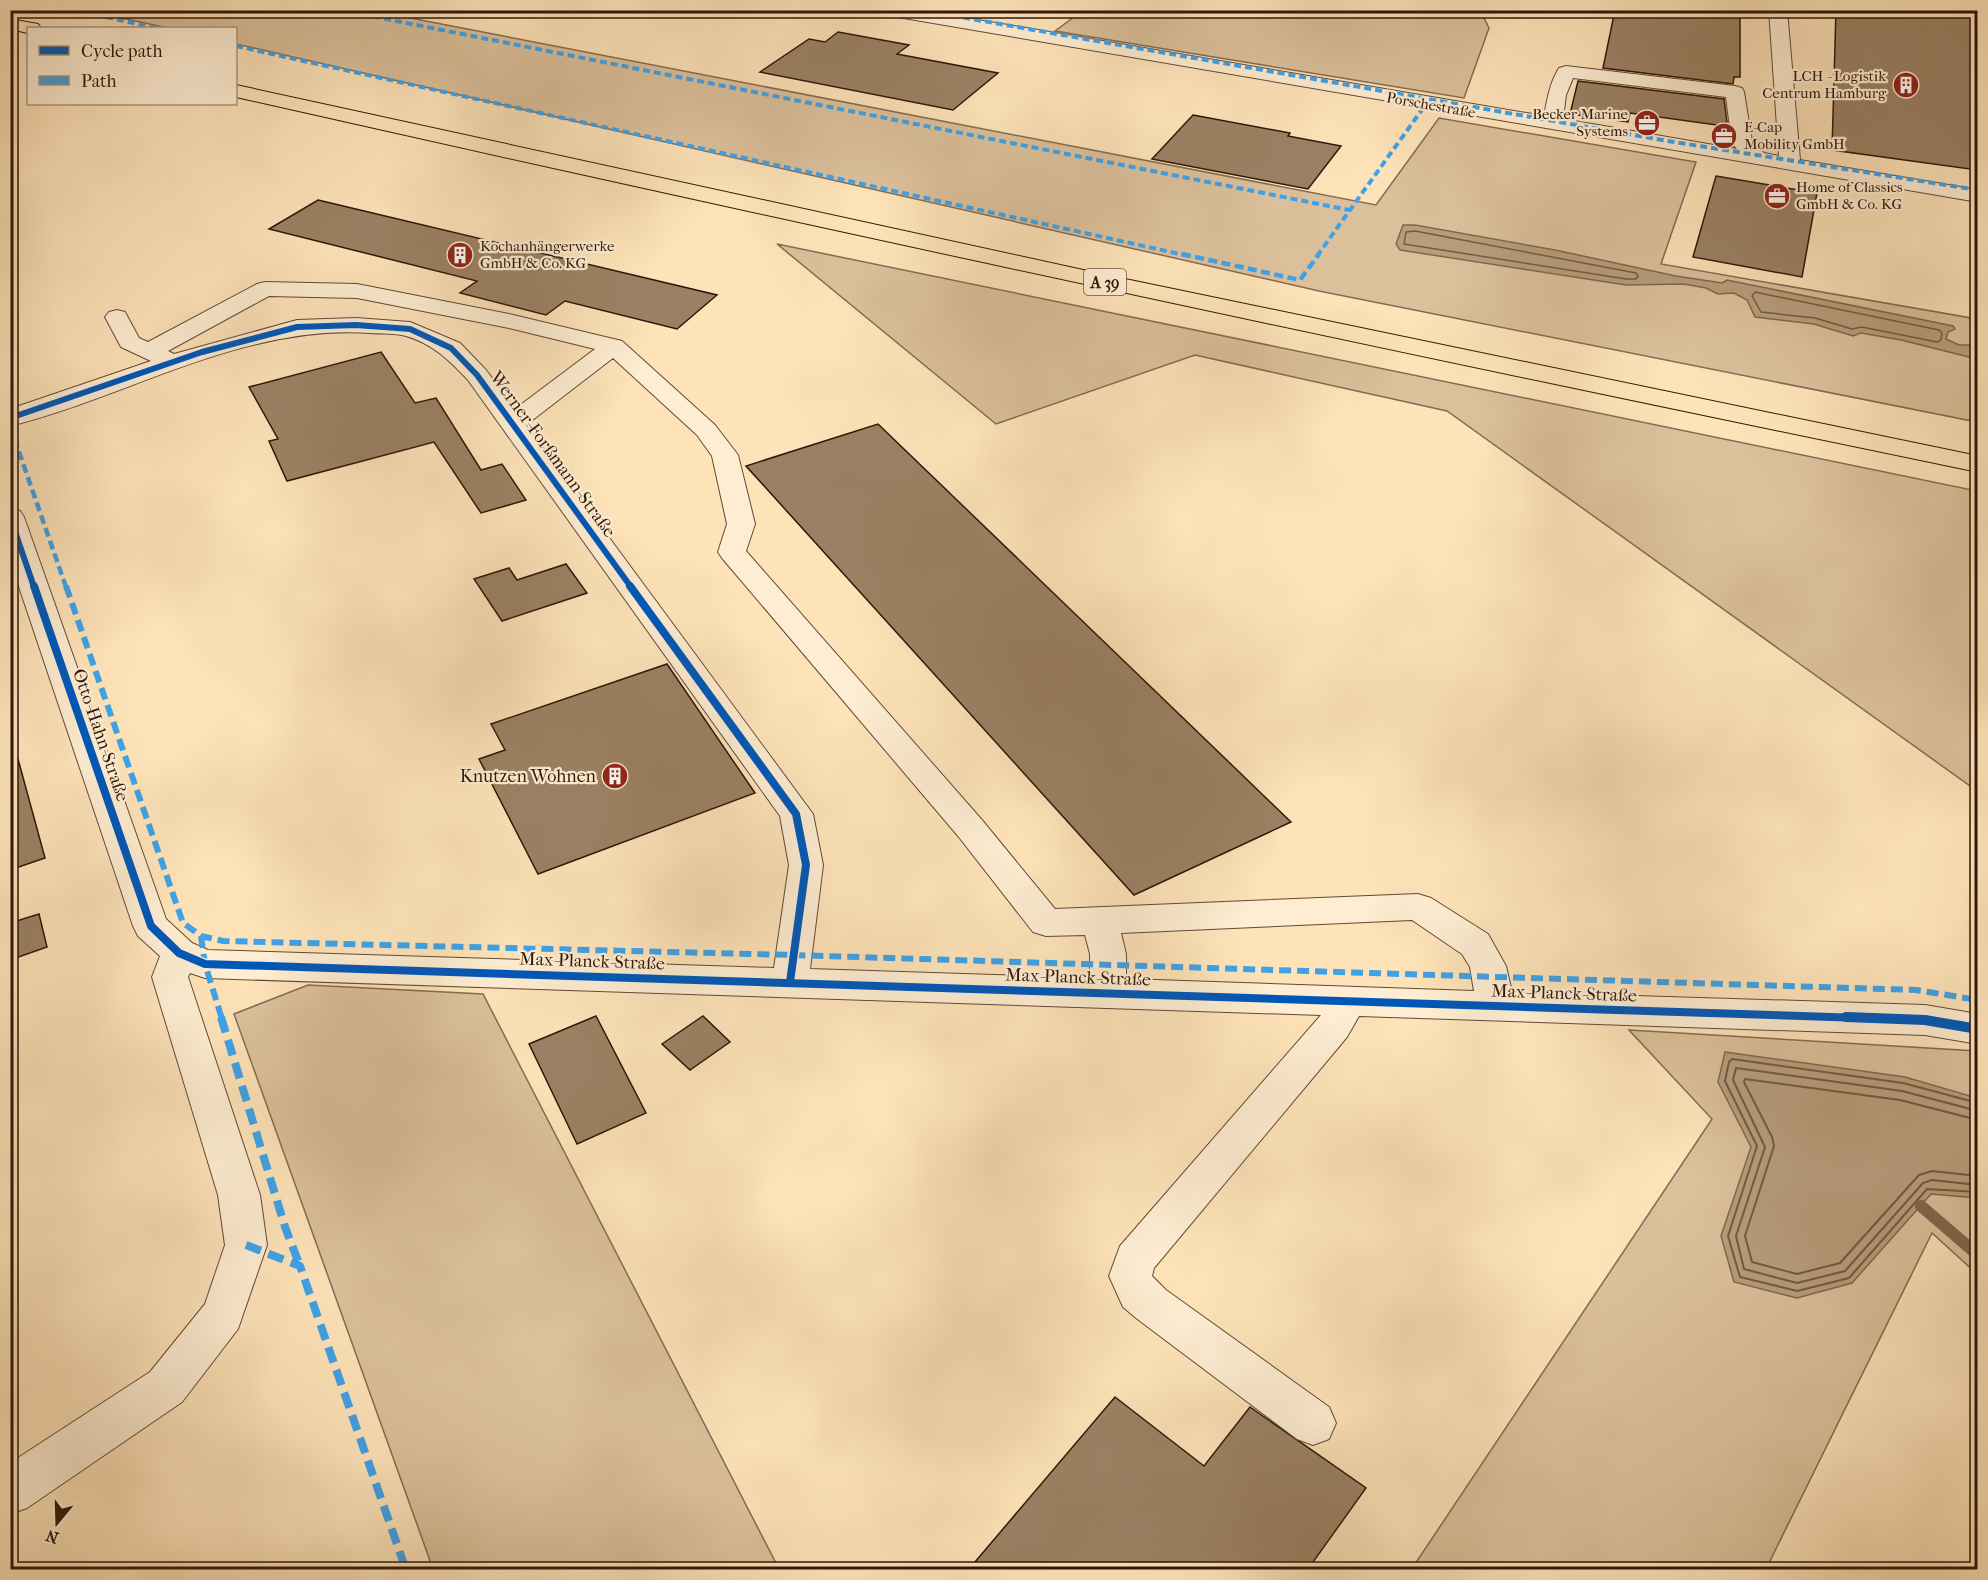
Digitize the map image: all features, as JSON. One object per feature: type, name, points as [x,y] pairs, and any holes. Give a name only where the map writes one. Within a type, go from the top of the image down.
[{"type":"highway","points":[[10,24],[27,27]]},
{"type":"highway","points":[[10,38],[27,42]]},
{"type":"highway","name":"A 39","points":[[237,75],[977,237],[1977,443]]},
{"type":"highway","name":"A 39","points":[[237,91],[973,254],[1977,464]]},
{"type":"street","name":"Porschestraße","points":[[886,10],[1977,196]]},
{"type":"street","points":[[1778,10],[1790,165]]},
{"type":"street","points":[[1552,125],[1557,95],[1566,72],[1735,92],[1742,143],[1759,160]]},
{"type":"street","points":[[117,317],[129,342],[161,357],[265,289],[357,291],[509,321],[614,346],[706,430],[725,455],[741,524],[732,552],[970,828],[1046,923],[1418,907],[1475,944],[1488,966],[1496,1006]]},
{"type":"street","name":"Werner-Forßmann-Straße","points":[[10,418],[161,357],[202,352],[297,327],[356,325],[410,329],[451,348],[477,375],[796,814],[806,864],[790,982]]},
{"type":"street","points":[[512,423],[614,346]]},
{"type":"street","name":"Otto-Hahn-Straße","points":[[10,517],[151,926],[179,953]]},
{"type":"street","points":[[1100,921],[1108,954],[1108,993]]},
{"type":"street","points":[[10,1491],[166,1387],[223,1315],[246,1245],[239,1195],[170,977],[179,953]]},
{"type":"street","name":"Max-Planck-Straße","points":[[179,953],[205,964],[1925,1020],[1977,1029]]},
{"type":"street","points":[[1313,1423],[1151,1304],[1138,1293],[1130,1276],[1136,1259],[1334,1026],[1349,1001]]},
{"type":"shaded area","points":[[1079,10],[1480,10],[1489,28],[1464,98],[1055,31],[1074,17]]},
{"type":"shaded area","points":[[89,11],[374,11],[1376,205],[1439,118],[1696,162],[1661,264],[1977,319],[1977,422],[1319,291],[237,44],[237,27],[163,27]]},
{"type":"shaded area","points":[[777,244],[1977,491],[1977,791],[1447,411],[1195,355],[996,424]]},
{"type":"shaded area","points":[[308,985],[483,994],[779,1569],[433,1569],[234,1014]]},
{"type":"shaded area","points":[[1629,1030],[1977,1051],[1977,1274],[1932,1233],[1766,1569],[1411,1570],[1712,1119]]},
{"type":"water","points":[[1403,225],[1415,225],[1555,250],[1676,276],[1722,283],[1727,280],[1953,326],[1955,329],[1948,332],[1946,339],[1959,345],[1977,345],[1977,359],[1901,340],[1861,333],[1853,336],[1814,324],[1755,317],[1747,300],[1734,293],[1718,294],[1706,288],[1684,284],[1626,285],[1400,250],[1396,244]]},
{"type":"water","points":[[1725,1052],[1905,1077],[1977,1098],[1977,1198],[1931,1194],[1852,1283],[1797,1298],[1734,1282],[1721,1236],[1751,1147],[1718,1082]]},
{"type":"building","points":[[1615,10],[1740,10],[1740,77],[1734,77],[1733,84],[1603,68]]},
{"type":"building","name":"LCH - Logistik Centrum Hamburg","points":[[1836,10],[1977,10],[1977,170],[1832,150]]},
{"type":"building","points":[[838,32],[909,45],[897,54],[998,73],[953,110],[760,72],[809,39],[825,42]]},
{"type":"building","points":[[1578,81],[1724,99],[1727,122],[1717,125],[1630,113],[1628,122],[1570,114]]},
{"type":"building","points":[[1193,115],[1290,133],[1288,136],[1341,146],[1308,189],[1152,159]]},
{"type":"building","points":[[1716,176],[1817,193],[1802,277],[1693,257]]},
{"type":"building","name":"Kochanhängerwerke GmbH & Co. KG","points":[[318,200],[717,295],[677,329],[565,301],[546,315],[460,293],[477,281],[269,229]]},
{"type":"building","points":[[381,352],[415,403],[436,398],[481,470],[502,464],[526,500],[481,513],[434,442],[287,481],[269,441],[278,439],[249,387]]},
{"type":"building","points":[[878,424],[1291,822],[1134,895],[746,466]]},
{"type":"building","points":[[566,564],[587,593],[502,621],[474,579],[509,568],[517,580]]},
{"type":"building","name":"Knutzen Wohnen","points":[[667,664],[755,793],[538,874],[479,759],[505,750],[491,724]]},
{"type":"building","points":[[18,759],[45,858],[10,870],[10,760]]},
{"type":"building","points":[[39,914],[47,947],[10,960],[10,923]]},
{"type":"building","points":[[596,1016],[646,1113],[577,1144],[529,1044]]},
{"type":"building","points":[[703,1016],[730,1042],[690,1070],[662,1044]]},
{"type":"building","points":[[1115,1397],[1204,1466],[1250,1407],[1366,1488],[1308,1569],[969,1569]]},
{"type":"waterway","points":[[1921,1206],[1978,1255]]},
{"type":"marked path","points":[[74,10],[151,27]]},
{"type":"marked path","points":[[341,10],[1349,210]]},
{"type":"marked path","points":[[920,10],[1668,141],[1978,190]]},
{"type":"marked path","points":[[237,46],[1300,280],[1426,104]]},
{"type":"marked path","points":[[10,426],[183,923],[201,936],[223,941],[793,955],[1916,990],[1978,1000]]},
{"type":"marked path","points":[[201,936],[205,964],[285,1227],[300,1266]]},
{"type":"marked path","points":[[246,1245],[300,1266],[406,1570]]},
{"type":"cycle path","points":[[10,418],[202,352],[297,327],[356,325],[410,329],[451,348],[477,375],[796,814],[806,865],[790,982]]},
{"type":"cycle path","points":[[10,517],[151,926],[179,953],[205,964],[1925,1020],[1978,1029]]},
{"type":"place","name":"LCH - Logistik Centrum Hamburg","points":[[1906,85]]},
{"type":"place","name":"Becker Marine Systems","points":[[1647,123]]},
{"type":"place","name":"E-Cap Mobility GmbH","points":[[1724,136]]},
{"type":"place","name":"Home of Classics GmbH & Co. KG","points":[[1777,196]]},
{"type":"place","name":"Kochanhängerwerke GmbH & Co. KG","points":[[460,255]]},
{"type":"place","name":"Knutzen Wohnen","points":[[615,776]]}]
